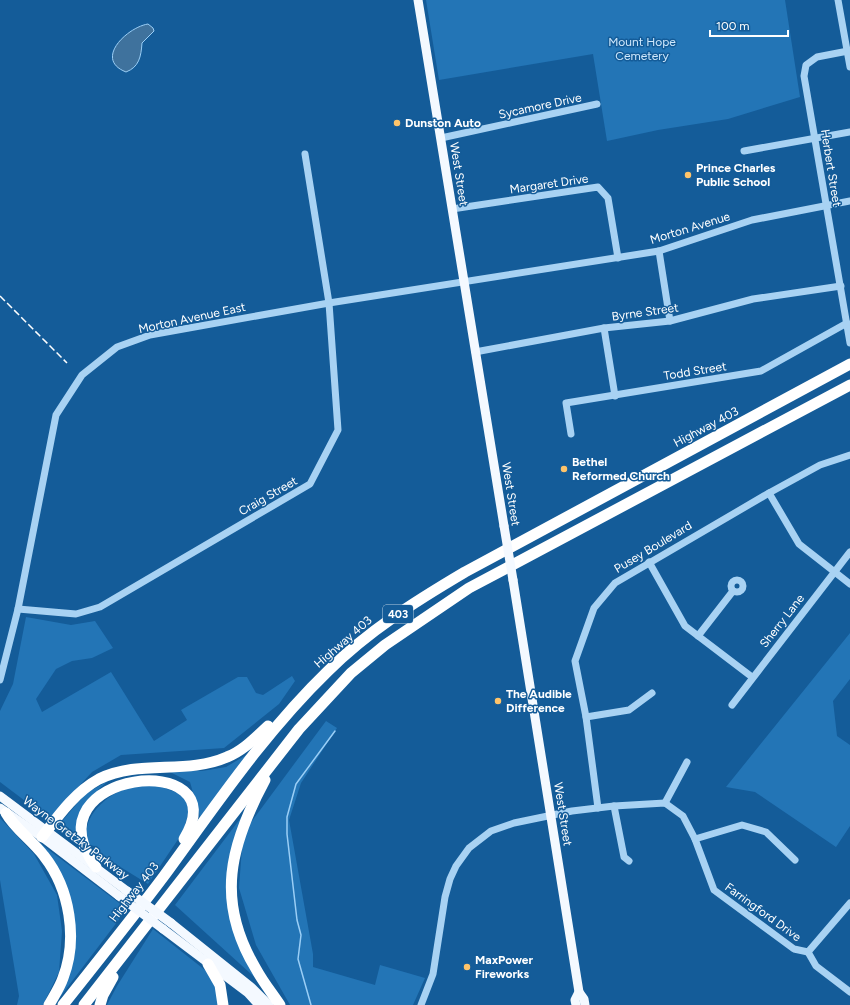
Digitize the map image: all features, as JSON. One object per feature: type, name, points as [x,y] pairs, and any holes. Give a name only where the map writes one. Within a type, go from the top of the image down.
[{"type":"highway","name":"Highway 403","points":[[63,1005],[162,878],[255,750],[296,703],[354,647],[415,601],[519,542],[850,364]]},
{"type":"highway","name":"403","points":[[84,1005],[298,729],[352,673],[385,645],[469,588],[850,385]]},
{"type":"highway","points":[[44,834],[78,794],[98,780],[126,770],[142,767],[198,765],[228,757],[238,752],[284,711],[296,703]]},
{"type":"highway","points":[[280,1005],[256,969],[244,944],[233,904],[232,873],[237,842],[245,817],[265,779],[293,741],[298,729]]},
{"type":"highway","points":[[96,867],[86,854],[82,842],[81,824],[92,803],[112,789],[139,781],[159,780],[177,785],[189,798],[193,810],[189,831],[162,878]]},
{"type":"highway","points":[[3,810],[11,822],[38,848],[46,858],[56,875],[67,905],[70,930],[69,955],[63,978],[49,1005]]},
{"type":"highway","points":[[100,1005],[109,983],[131,950],[144,926]]},
{"type":"highway","points":[[208,964],[220,985],[223,1005]]},
{"type":"main road","name":"West Street","points":[[418,0],[579,992],[586,1005]]},
{"type":"main road","name":"Wayne Gretzky Parkway","points":[[0,796],[44,834],[123,894],[171,923],[251,987],[269,1005]]},
{"type":"main road","name":"Wayne Gretzky Parkway","points":[[3,810],[96,867],[123,894],[163,929],[248,994],[259,1005]]},
{"type":"main road","name":"West Street","points":[[576,1005],[575,1000],[579,992]]},
{"type":"street","points":[[840,0],[850,67]]},
{"type":"street","name":"Herbert Street","points":[[848,51],[817,56],[806,65],[804,76],[816,138],[825,205],[841,286],[850,343]]},
{"type":"street","name":"Sycamore Drive","points":[[441,138],[597,104]]},
{"type":"street","points":[[744,150],[850,132]]},
{"type":"street","name":"Craig Street","points":[[18,609],[76,614],[100,607],[310,484],[338,430],[330,303],[305,154]]},
{"type":"street","name":"Margaret Drive","points":[[452,209],[598,187],[608,198],[618,258]]},
{"type":"street","name":"Morton Avenue","points":[[464,281],[659,251],[752,220],[850,201]]},
{"type":"street","points":[[659,251],[670,321]]},
{"type":"street","name":"Morton Avenue East","points":[[0,680],[18,609],[56,415],[82,375],[117,347],[150,335],[464,281]]},
{"type":"street","name":"Byrne Street","points":[[475,352],[604,328],[670,321],[753,299],[841,286]]},
{"type":"street","name":"Todd Street","points":[[571,434],[566,403],[761,371],[847,323]]},
{"type":"street","points":[[604,328],[615,396]]},
{"type":"street","name":"Pusey Boulevard","points":[[598,808],[586,717],[575,661],[594,608],[615,583],[648,562],[820,465],[850,455]]},
{"type":"street","points":[[769,493],[799,544],[850,584]]},
{"type":"street","name":"Sherry Lane","points":[[732,705],[752,677],[850,552]]},
{"type":"street","points":[[648,562],[685,626],[752,677]]},
{"type":"street","points":[[698,636],[733,591]]},
{"type":"street","points":[[586,717],[629,710],[652,693]]},
{"type":"street","points":[[421,1005],[433,974],[445,897],[456,866],[469,848],[491,831],[514,823],[598,808],[665,803],[687,762]]},
{"type":"street","name":"Farringford Drive","points":[[665,803],[683,816],[695,839],[714,890],[794,949],[808,952],[850,903]]},
{"type":"street","points":[[614,806],[624,857],[628,861]]},
{"type":"street","points":[[695,839],[742,825],[766,832],[795,860]]},
{"type":"street","points":[[808,952],[816,966],[850,992]]},
{"type":"green space","name":"Mount Hope Cemetery","points":[[426,0],[785,0],[800,97],[728,119],[658,130],[607,141],[593,54],[439,80]]},
{"type":"green space","points":[[26,617],[71,625],[95,621],[113,648],[92,658],[72,661],[56,669],[36,699],[42,712],[111,672],[154,741],[187,720],[181,710],[238,677],[247,677],[256,693],[263,695],[292,676],[295,681],[279,704],[224,748],[121,755],[92,772],[49,819],[0,782],[0,711],[13,684]]},
{"type":"green space","points":[[850,633],[850,679],[833,701],[837,736],[850,745],[850,826],[836,847],[755,792],[726,787]]},
{"type":"green space","points":[[326,721],[337,728],[301,783],[289,820],[313,954],[313,967],[375,985],[380,965],[425,978],[413,1005],[290,1005],[256,945],[239,888],[243,833]]},
{"type":"green space","points":[[253,751],[200,817],[190,782],[166,770],[202,771],[226,767]]},
{"type":"green space","points":[[108,781],[94,794],[84,807],[77,831],[77,841],[58,826],[85,794]]},
{"type":"green space","points":[[150,783],[184,795],[189,811],[183,832],[148,884],[101,855],[95,846],[89,845],[86,836],[90,819],[94,812],[108,798],[115,793],[126,789]]},
{"type":"green space","points":[[243,815],[228,880],[260,982],[175,905]]},
{"type":"green space","points":[[0,818],[34,854],[57,895],[62,931],[59,972],[43,1005],[17,1005],[19,996],[0,880]]},
{"type":"green space","points":[[37,841],[127,909],[60,997],[73,956],[73,914]]},
{"type":"green space","points":[[153,929],[210,974],[217,986],[219,1005],[107,1005],[117,986]]},
{"type":"shaded area","points":[[148,24],[154,31],[142,43],[141,53],[137,64],[126,72],[117,66],[113,59],[113,52],[117,44],[131,31]]},
{"type":"waterway","points":[[311,1005],[298,959],[301,935],[297,920],[287,834],[287,817],[296,784],[335,731]]},
{"type":"railway","points":[[0,296],[67,363]]},
{"type":"place","name":"Dunston Auto","points":[[397,123]]},
{"type":"place","name":"Prince Charles Public School","points":[[688,175]]},
{"type":"place","name":"Bethel Reformed Church","points":[[564,469]]},
{"type":"place","name":"The Audible Difference","points":[[498,701]]},
{"type":"place","name":"MaxPower Fireworks","points":[[467,967]]}]
